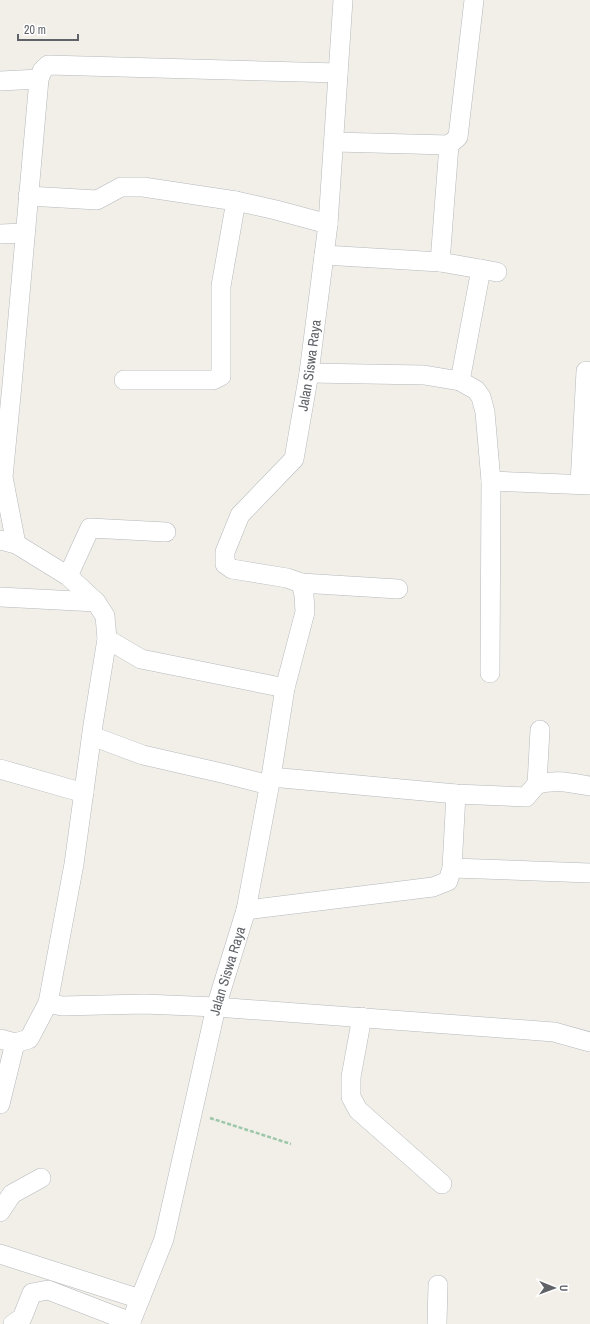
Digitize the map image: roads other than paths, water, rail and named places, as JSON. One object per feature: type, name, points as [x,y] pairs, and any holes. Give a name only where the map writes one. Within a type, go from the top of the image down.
[{"type":"street","name":"Jalan Siswa Raya","points":[[130,1323],[164,1239],[216,1007],[246,910],[270,781],[285,688],[305,612],[304,595],[301,583],[287,578],[232,569],[225,564],[225,552],[240,515],[294,459],[309,373],[328,224],[343,0]]},
{"type":"street","points":[[334,142],[449,145],[458,137],[474,0]]},
{"type":"street","points":[[0,1104],[8,1041],[29,1040],[48,1003],[74,864],[107,639],[105,616],[96,602],[68,576],[8,542],[3,477],[6,385],[28,196],[38,79],[48,65],[338,73]]},
{"type":"street","points":[[0,81],[38,79]]},
{"type":"street","points":[[440,262],[449,145]]},
{"type":"street","points":[[28,196],[96,200],[121,188],[144,187],[236,201],[328,224]]},
{"type":"street","points":[[124,380],[213,380],[221,376],[221,286],[236,201]]},
{"type":"street","points":[[0,234],[24,233]]},
{"type":"street","points":[[324,255],[440,262],[489,271],[460,381]]},
{"type":"street","points":[[491,481],[585,484],[586,371]]},
{"type":"street","points":[[309,373],[424,375],[460,381],[476,390],[481,397],[484,412],[491,481],[490,673]]},
{"type":"street","points":[[68,576],[90,528],[166,532]]},
{"type":"street","points":[[301,583],[398,589]]},
{"type":"street","points":[[0,598],[96,602]]},
{"type":"street","points":[[107,639],[141,659],[285,688]]},
{"type":"street","points":[[538,784],[540,730]]},
{"type":"street","points":[[92,736],[143,755],[226,774],[270,781],[526,798],[538,784],[546,782],[564,781],[590,786]]},
{"type":"street","points":[[0,769],[84,793]]},
{"type":"street","points":[[246,910],[433,888],[448,881],[452,868],[456,794]]},
{"type":"street","points":[[452,868],[590,873]]},
{"type":"street","points":[[48,1003],[65,1006],[144,1004],[216,1007],[362,1017],[554,1032],[590,1042]]},
{"type":"street","points":[[362,1017],[351,1077],[351,1097],[358,1110],[442,1184]]},
{"type":"street","points":[[0,1212],[12,1194],[41,1178]]},
{"type":"street","points":[[0,1254],[140,1299]]},
{"type":"street","points":[[437,1324],[438,1285]]},
{"type":"street","points":[[13,1324],[22,1318],[32,1293],[48,1290],[130,1323]]}]
